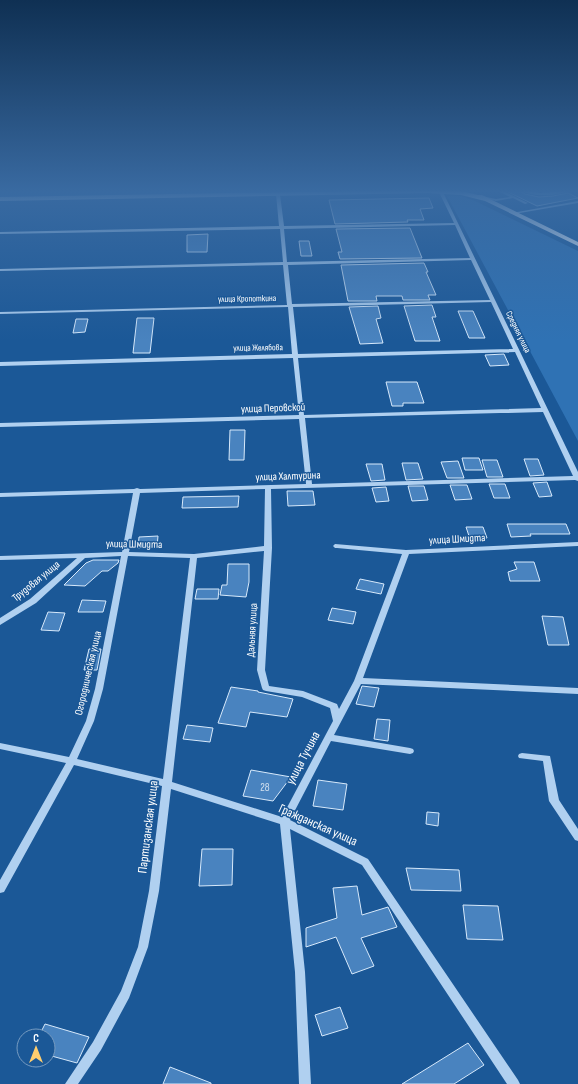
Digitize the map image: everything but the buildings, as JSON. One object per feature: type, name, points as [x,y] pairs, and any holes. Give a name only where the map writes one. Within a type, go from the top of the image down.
[{"type":"street","points":[[283,241],[309,485]]},
{"type":"street","name":"Средняя улица","points":[[464,241],[494,300],[578,479]]},
{"type":"street","points":[[0,270],[472,259]]},
{"type":"street","name":"улица Кропоткина","points":[[0,313],[494,300]]},
{"type":"street","name":"улица Желябова","points":[[0,364],[517,350]]},
{"type":"street","name":"улица Перовской","points":[[0,425],[546,410]]},
{"type":"street","name":"улица Халтурина","points":[[0,495],[309,485],[578,479]]},
{"type":"street","name":"Дальняя улица","points":[[268,487],[268,548],[261,670],[266,688],[303,694],[334,706],[337,721]]},
{"type":"street","name":"Огородническая улица","points":[[0,889],[72,761],[90,721],[99,689],[137,490]]},
{"type":"street","name":"улица Шмидта","points":[[337,546],[406,552],[578,544]]},
{"type":"street","name":"улица Шмидта","points":[[0,558],[126,554],[194,556],[268,548]]},
{"type":"street","name":"улица Тучина","points":[[284,822],[358,682],[406,552]]},
{"type":"street","name":"Трудовая улица","points":[[0,622],[33,601],[84,555]]},
{"type":"street","name":"Партизанская улица","points":[[71,1084],[97,1046],[125,994],[143,947],[154,891],[194,556]]},
{"type":"street","points":[[358,682],[578,691]]},
{"type":"street","points":[[328,737],[410,751]]},
{"type":"street","name":"Гражданская улица","points":[[0,746],[72,761],[167,784],[284,822],[365,862],[514,1084]]},
{"type":"street","points":[[522,756],[547,758],[554,801],[578,837]]},
{"type":"street","points":[[284,822],[300,972],[305,1084]]},
{"type":"shaded area","points":[[471,241],[557,241],[578,251],[578,441]]}]
